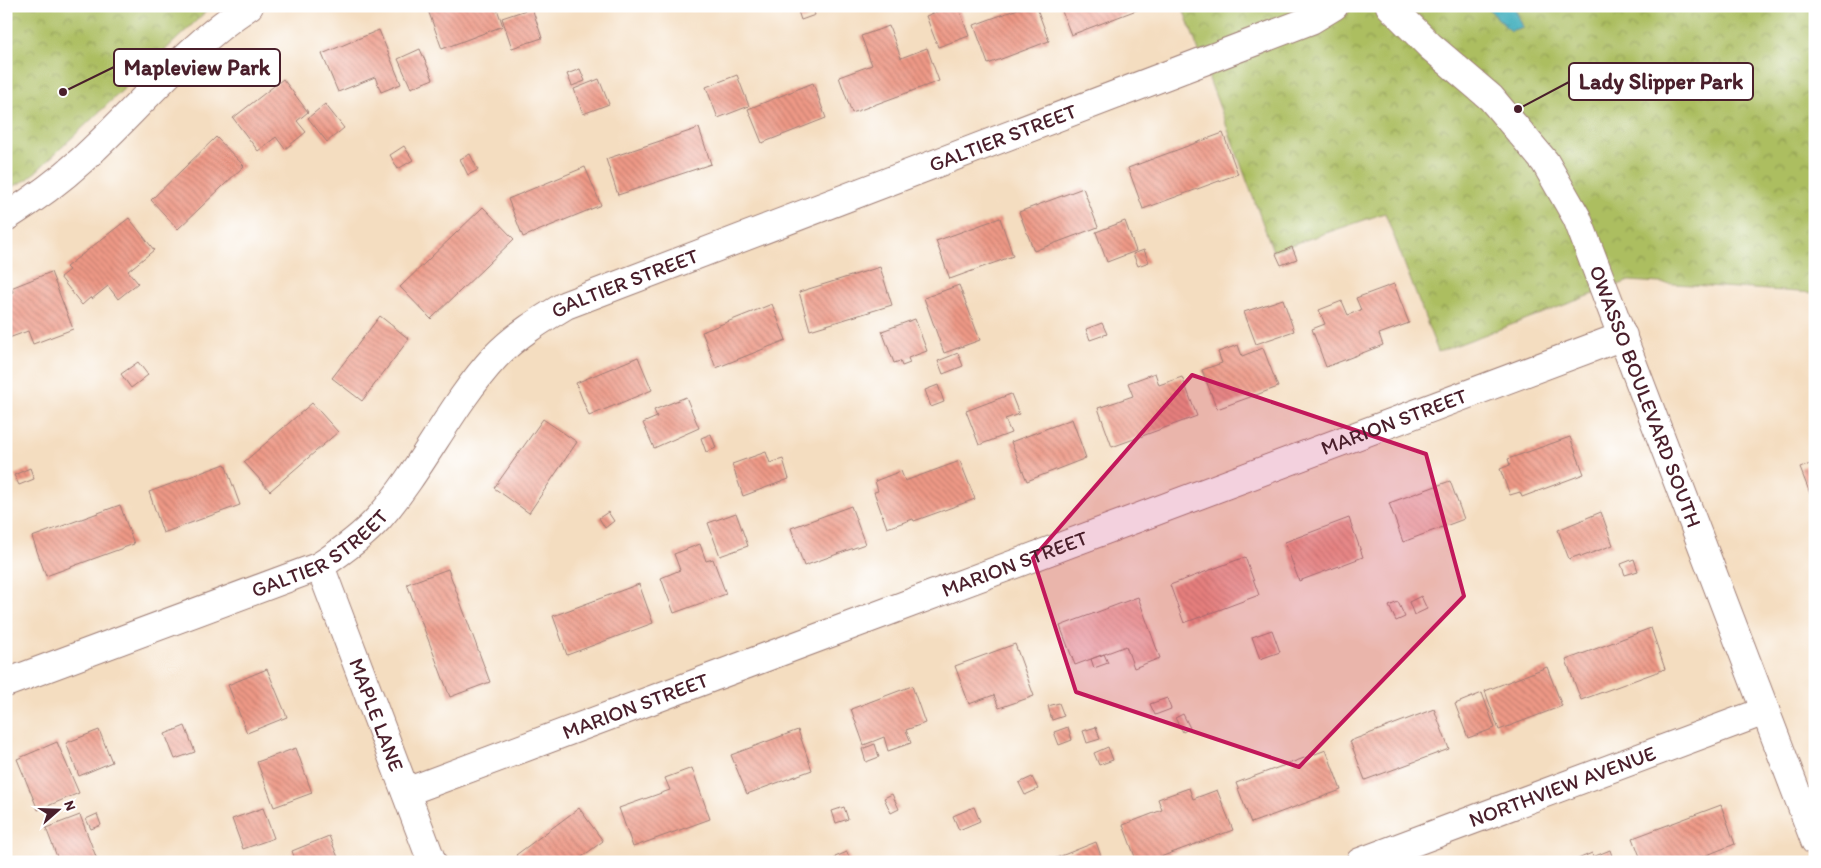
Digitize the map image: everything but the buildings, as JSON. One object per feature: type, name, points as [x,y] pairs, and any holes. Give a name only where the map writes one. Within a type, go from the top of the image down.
[{"type":"street","points":[[6,217],[46,192],[82,160],[194,50],[233,17],[250,6]]},
{"type":"street","name":"GALTIER STREET","points":[[6,683],[320,566],[349,546],[379,518],[470,388],[496,356],[529,328],[566,305],[1311,20],[1334,6]]},
{"type":"street","name":"OWASSO BOULEVARD SOUTH","points":[[1390,6],[1430,46],[1491,98],[1545,162],[1577,218],[1815,841]]},
{"type":"street","name":"MARION STREET","points":[[406,792],[1623,336]]},
{"type":"street","name":"MAPLE LANE","points":[[320,566],[432,862]]},
{"type":"street","name":"NORTHVIEW AVENUE","points":[[1360,862],[1765,711]]},
{"type":"highlighted area","points":[[1192,375],[1426,454],[1464,596],[1299,767],[1076,692],[1033,558]]},
{"type":"green space","points":[[6,6],[212,6],[28,179],[6,190]]},
{"type":"green space","points":[[1182,6],[1815,6],[1815,293],[1629,281],[1438,352],[1385,213],[1273,251]]},
{"type":"water","points":[[1486,6],[1514,6],[1523,27],[1510,31]]},
{"type":"place","name":"Mapleview Park","points":[[63,92]]},
{"type":"place","name":"Lady Slipper Park","points":[[1518,109]]}]
